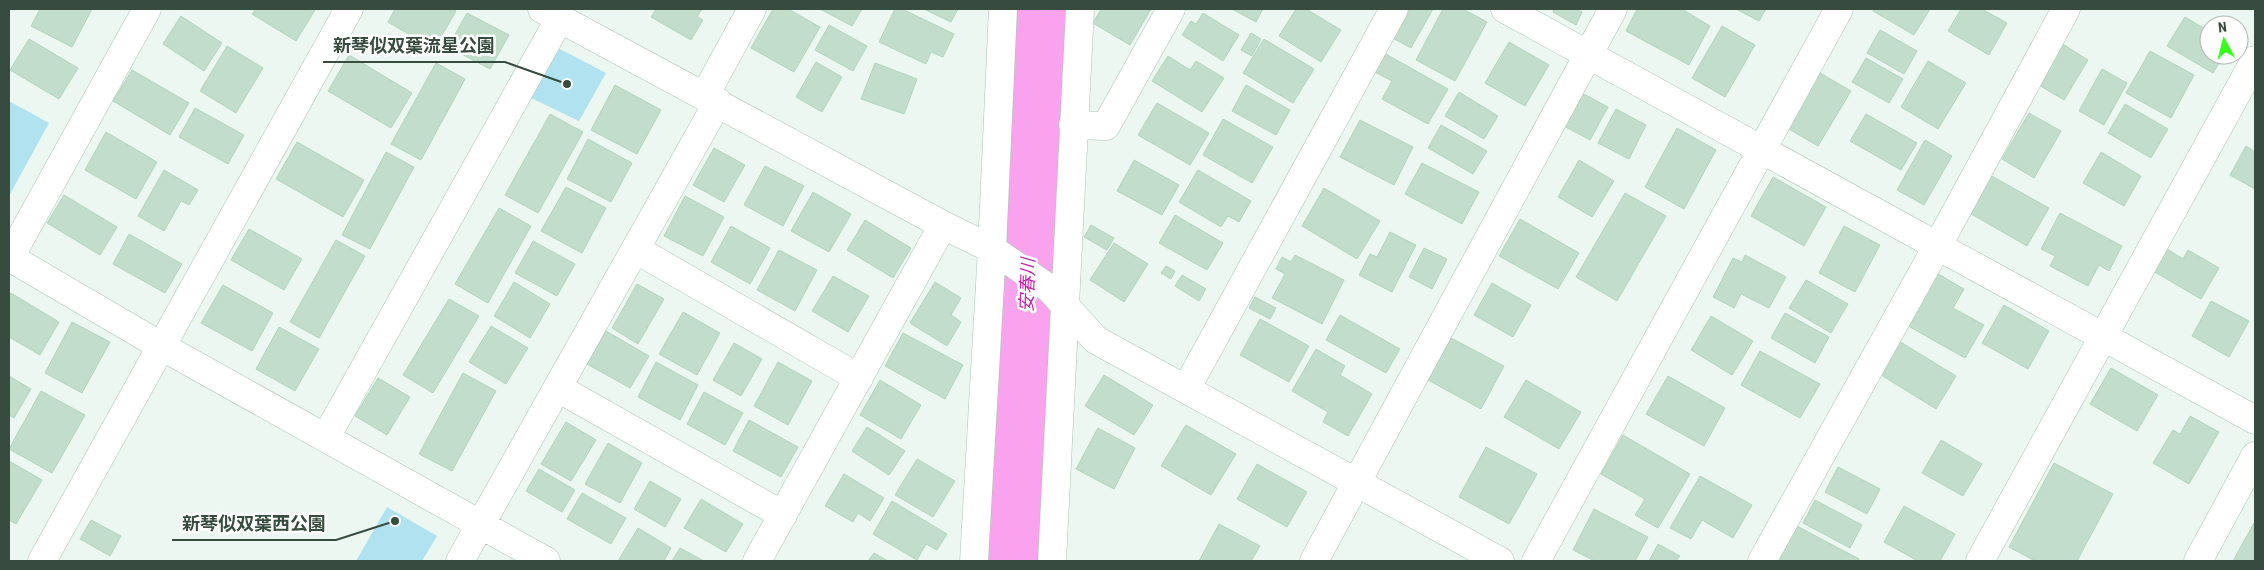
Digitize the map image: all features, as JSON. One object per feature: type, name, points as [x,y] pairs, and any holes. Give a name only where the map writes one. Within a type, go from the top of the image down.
[{"type":"street","points":[[146,9],[9,258],[161,346],[546,561]]},
{"type":"street","points":[[42,561],[349,9]]},
{"type":"street","points":[[460,561],[636,250],[711,99],[752,9]]},
{"type":"street","points":[[971,555],[999,253],[1002,9]]},
{"type":"street","points":[[1052,561],[1057,297],[1073,126],[1080,9]]},
{"type":"street","points":[[1073,126],[1106,126],[1171,9]]},
{"type":"street","points":[[1186,389],[1394,9]]},
{"type":"street","points":[[1505,9],[2255,420]]},
{"type":"street","points":[[1314,561],[1613,9]]},
{"type":"street","points":[[1536,561],[1839,9]]},
{"type":"street","points":[[1762,561],[1938,245],[2066,9]]},
{"type":"street","points":[[326,437],[551,13],[943,225],[999,253],[1057,297],[1096,340],[1500,561]]},
{"type":"street","points":[[1980,561],[2255,60]]},
{"type":"street","points":[[757,561],[943,225]]},
{"type":"street","points":[[636,250],[858,378]]},
{"type":"street","points":[[558,388],[782,516]]},
{"type":"street","points":[[2198,561],[2255,456]]},
{"type":"shaded area","points":[[556,47],[606,73],[579,121],[527,96]]},
{"type":"shaded area","points":[[9,101],[49,123],[9,196]]},
{"type":"shaded area","points":[[387,507],[437,536],[422,561],[356,561]]},
{"type":"building","points":[[40,9],[92,9],[72,47],[31,26]]},
{"type":"building","points":[[256,9],[315,10],[296,41],[252,14]]},
{"type":"building","points":[[395,9],[453,9],[456,11],[434,49],[388,22]]},
{"type":"building","points":[[656,9],[702,9],[697,17],[703,20],[691,40],[651,17]]},
{"type":"building","points":[[773,9],[788,9],[820,27],[794,72],[751,48]]},
{"type":"building","points":[[820,9],[862,9],[852,26]]},
{"type":"building","points":[[895,9],[902,9],[954,34],[943,57],[931,52],[926,64],[879,42]]},
{"type":"building","points":[[924,9],[958,9],[951,22]]},
{"type":"building","points":[[1101,9],[1151,9],[1130,45],[1093,23]]},
{"type":"building","points":[[1232,9],[1263,9],[1256,22]]},
{"type":"building","points":[[1296,9],[1306,9],[1341,30],[1321,62],[1279,36]]},
{"type":"building","points":[[1401,9],[1433,9],[1411,48],[1387,35]]},
{"type":"building","points":[[1443,9],[1463,9],[1487,22],[1455,81],[1416,60]]},
{"type":"building","points":[[1554,9],[1575,9],[1582,12],[1576,25],[1553,12]]},
{"type":"building","points":[[1637,9],[1682,9],[1710,26],[1689,65],[1626,31]]},
{"type":"building","points":[[1736,9],[1766,9],[1759,21]]},
{"type":"building","points":[[1874,9],[1930,9],[1914,35],[1873,11]]},
{"type":"building","points":[[1961,9],[1982,9],[2007,23],[1989,55],[1948,31]]},
{"type":"building","points":[[467,13],[509,35],[490,69],[448,47]]},
{"type":"building","points":[[1203,13],[1239,35],[1223,61],[1182,35],[1191,21],[1196,24]]},
{"type":"building","points":[[181,16],[222,43],[204,71],[163,44]]},
{"type":"building","points":[[2185,17],[2199,25],[2199,65],[2167,46]]},
{"type":"building","points":[[829,25],[867,46],[853,71],[815,50]]},
{"type":"building","points":[[1722,26],[1755,45],[1725,97],[1692,78]]},
{"type":"building","points":[[1880,30],[1917,51],[1904,74],[1867,53]]},
{"type":"building","points":[[1251,33],[1261,39],[1252,56],[1241,50]]},
{"type":"building","points":[[29,39],[78,68],[59,99],[10,70]]},
{"type":"building","points":[[1264,39],[1314,69],[1293,103],[1243,73]]},
{"type":"building","points":[[2058,41],[2088,60],[2064,100],[2034,82]]},
{"type":"building","points":[[1509,42],[1549,65],[1525,106],[1485,83]]},
{"type":"building","points":[[227,46],[263,68],[236,113],[200,91]]},
{"type":"building","points":[[2150,51],[2194,75],[2171,118],[2126,93]]},
{"type":"building","points":[[1384,53],[1448,89],[1428,124],[1382,99],[1392,81],[1373,71]]},
{"type":"building","points":[[349,55],[412,93],[391,128],[328,91]]},
{"type":"building","points":[[1168,56],[1190,70],[1196,61],[1224,78],[1202,112],[1152,81]]},
{"type":"building","points":[[1866,58],[1903,79],[1889,103],[1852,82]]},
{"type":"building","points":[[1928,61],[1966,83],[1938,129],[1901,107]]},
{"type":"building","points":[[816,62],[842,77],[822,112],[796,97]]},
{"type":"building","points":[[436,63],[465,79],[421,160],[391,144]]},
{"type":"building","points":[[875,63],[917,79],[904,114],[861,99]]},
{"type":"building","points":[[2199,65],[2218,65],[2213,73]]},
{"type":"building","points":[[2102,69],[2127,83],[2104,125],[2079,111]]},
{"type":"building","points":[[132,70],[189,103],[170,135],[113,101]]},
{"type":"building","points":[[1820,73],[1851,91],[1818,146],[1787,128]]},
{"type":"building","points":[[615,85],[661,110],[637,154],[591,130]]},
{"type":"building","points":[[1246,85],[1290,110],[1276,135],[1232,111]]},
{"type":"building","points":[[1459,92],[1498,116],[1484,139],[1445,116]]},
{"type":"building","points":[[1580,92],[1608,107],[1590,140],[1562,125]]},
{"type":"building","points":[[1157,103],[1209,133],[1190,165],[1138,135]]},
{"type":"building","points":[[2125,104],[2168,129],[2151,158],[2108,133]]},
{"type":"building","points":[[195,108],[244,135],[228,164],[179,137]]},
{"type":"building","points":[[1616,109],[1646,125],[1629,159],[1598,143]]},
{"type":"building","points":[[2029,113],[2061,131],[2034,178],[2002,159]]},
{"type":"building","points":[[550,114],[583,132],[538,213],[505,195]]},
{"type":"building","points":[[1866,114],[1917,143],[1901,170],[1850,141]]},
{"type":"building","points":[[1223,119],[1273,147],[1252,183],[1203,155]]},
{"type":"building","points":[[1360,120],[1413,147],[1394,185],[1340,157]]},
{"type":"building","points":[[1441,125],[1487,151],[1473,174],[1428,148]]},
{"type":"building","points":[[1677,128],[1716,150],[1684,209],[1645,187]]},
{"type":"building","points":[[106,132],[157,162],[136,199],[85,170]]},
{"type":"building","points":[[588,139],[632,163],[611,202],[567,179]]},
{"type":"building","points":[[1925,140],[1952,156],[1924,205],[1897,190]]},
{"type":"building","points":[[297,142],[364,180],[343,217],[276,179]]},
{"type":"building","points":[[2246,146],[2255,152],[2255,189],[2230,175]]},
{"type":"building","points":[[714,148],[745,165],[724,202],[693,185]]},
{"type":"building","points":[[386,152],[414,167],[370,249],[342,235]]},
{"type":"building","points":[[2101,152],[2141,176],[2124,206],[2083,183]]},
{"type":"building","points":[[1134,160],[1179,185],[1162,215],[1117,191]]},
{"type":"building","points":[[1579,160],[1614,181],[1592,217],[1558,197]]},
{"type":"building","points":[[1422,163],[1479,192],[1462,224],[1405,194]]},
{"type":"building","points":[[765,166],[804,186],[783,226],[744,205]]},
{"type":"building","points":[[164,170],[198,190],[189,205],[181,201],[164,231],[138,216]]},
{"type":"building","points":[[1198,170],[1251,201],[1239,222],[1228,216],[1221,227],[1179,202]]},
{"type":"building","points":[[1988,174],[2049,208],[2027,246],[1966,211]]},
{"type":"building","points":[[1773,177],[1826,207],[1804,246],[1751,216]]},
{"type":"building","points":[[566,187],[606,208],[582,253],[541,231]]},
{"type":"building","points":[[1324,188],[1380,221],[1357,259],[1302,226]]},
{"type":"building","points":[[813,192],[851,214],[829,252],[791,231]]},
{"type":"building","points":[[1625,193],[1666,216],[1617,301],[1576,277]]},
{"type":"building","points":[[64,195],[117,227],[100,255],[47,223]]},
{"type":"building","points":[[685,196],[724,217],[703,256],[664,236]]},
{"type":"building","points":[[499,208],[531,226],[488,303],[455,284]]},
{"type":"building","points":[[2060,213],[2122,246],[2109,271],[2099,265],[2088,286],[2050,266],[2055,256],[2041,249]]},
{"type":"building","points":[[1175,215],[1223,243],[1207,270],[1159,243]]},
{"type":"building","points":[[1520,219],[1579,253],[1558,289],[1499,256]]},
{"type":"building","points":[[865,220],[911,248],[893,278],[847,250]]},
{"type":"building","points":[[1091,225],[1114,238],[1107,250],[1084,237]]},
{"type":"building","points":[[731,226],[770,248],[750,284],[711,262]]},
{"type":"building","points":[[1844,226],[1880,245],[1855,292],[1819,273]]},
{"type":"building","points":[[249,229],[302,259],[284,290],[231,260]]},
{"type":"building","points":[[1390,232],[1416,245],[1392,292],[1359,275],[1370,254],[1377,257]]},
{"type":"building","points":[[129,234],[182,264],[165,293],[113,264]]},
{"type":"building","points":[[336,240],[365,256],[319,338],[290,322]]},
{"type":"building","points":[[533,241],[575,264],[557,296],[515,273]]},
{"type":"building","points":[[1114,243],[1148,264],[1124,302],[1090,280]]},
{"type":"building","points":[[1424,248],[1447,259],[1432,289],[1409,277]]},
{"type":"building","points":[[2167,249],[2183,259],[2188,250],[2219,268],[2201,299],[2153,271]]},
{"type":"building","points":[[779,250],[817,270],[795,311],[757,290]]},
{"type":"building","points":[[1295,255],[1344,280],[1322,324],[1272,298],[1285,274],[1276,269],[1282,257],[1291,262]]},
{"type":"building","points":[[1745,255],[1786,277],[1769,308],[1741,294],[1734,308],[1713,297],[1733,258],[1742,262]]},
{"type":"building","points":[[1166,266],[1175,271],[1171,279],[1161,273]]},
{"type":"building","points":[[1933,271],[1964,289],[1953,308],[1984,325],[1965,358],[1903,323]]},
{"type":"building","points":[[1182,275],[1206,289],[1199,301],[1175,286]]},
{"type":"building","points":[[833,276],[869,296],[848,332],[812,311]]},
{"type":"building","points":[[1806,280],[1848,304],[1831,333],[1789,308]]},
{"type":"building","points":[[514,282],[550,304],[530,338],[494,316]]},
{"type":"building","points":[[935,282],[961,298],[951,315],[961,322],[947,346],[910,323]]},
{"type":"building","points":[[1492,283],[1531,305],[1513,337],[1474,315]]},
{"type":"building","points":[[637,284],[664,299],[638,344],[612,328]]},
{"type":"building","points":[[223,285],[273,313],[252,351],[201,323]]},
{"type":"building","points":[[11,293],[59,322],[40,355],[9,337],[9,296]]},
{"type":"building","points":[[1255,297],[1276,308],[1270,319],[1249,308]]},
{"type":"building","points":[[449,299],[479,316],[433,393],[403,375]]},
{"type":"building","points":[[2211,301],[2249,321],[2229,357],[2192,336]]},
{"type":"building","points":[[2004,305],[2049,331],[2028,369],[1982,343]]},
{"type":"building","points":[[683,312],[720,333],[697,375],[659,354]]},
{"type":"building","points":[[1785,313],[1829,337],[1815,363],[1771,338]]},
{"type":"building","points":[[1340,315],[1400,349],[1386,373],[1326,340]]},
{"type":"building","points":[[1711,316],[1753,341],[1732,375],[1691,350]]},
{"type":"building","points":[[1260,319],[1309,346],[1289,382],[1240,355]]},
{"type":"building","points":[[72,322],[110,342],[82,393],[45,373]]},
{"type":"building","points":[[491,326],[528,348],[506,384],[469,362]]},
{"type":"building","points":[[279,327],[319,349],[295,391],[256,369]]},
{"type":"building","points":[[606,331],[649,356],[630,388],[587,364]]},
{"type":"building","points":[[903,333],[963,365],[945,399],[885,366]]},
{"type":"building","points":[[1451,338],[1504,366],[1481,409],[1428,380]]},
{"type":"building","points":[[1899,341],[1956,376],[1936,409],[1878,373]]},
{"type":"building","points":[[734,343],[762,359],[741,396],[713,380]]},
{"type":"building","points":[[1316,349],[1345,366],[1340,375],[1372,394],[1348,436],[1323,422],[1328,412],[1292,391]]},
{"type":"building","points":[[1760,351],[1820,384],[1800,418],[1741,385]]},
{"type":"building","points":[[656,362],[698,385],[680,420],[638,397]]},
{"type":"building","points":[[778,362],[812,381],[788,425],[754,406]]},
{"type":"building","points":[[2111,368],[2158,395],[2137,431],[2090,404]]},
{"type":"building","points":[[463,373],[496,391],[452,471],[419,454]]},
{"type":"building","points":[[1104,375],[1153,405],[1134,435],[1085,406]]},
{"type":"building","points":[[9,376],[31,389],[14,418],[9,415]]},
{"type":"building","points":[[1668,376],[1725,408],[1704,446],[1646,414]]},
{"type":"building","points":[[378,378],[410,397],[387,435],[355,416]]},
{"type":"building","points":[[880,380],[921,405],[901,439],[860,415]]},
{"type":"building","points":[[1526,380],[1581,412],[1559,449],[1504,417]]},
{"type":"building","points":[[41,391],[85,415],[52,473],[9,449]]},
{"type":"building","points":[[704,392],[743,413],[725,445],[687,424]]},
{"type":"building","points":[[2190,416],[2219,432],[2189,484],[2153,463],[2173,430],[2180,434]]},
{"type":"building","points":[[749,420],[798,447],[781,477],[733,451]]},
{"type":"building","points":[[566,422],[596,440],[571,481],[541,464]]},
{"type":"building","points":[[1186,425],[1236,454],[1211,495],[1161,466]]},
{"type":"building","points":[[867,427],[905,451],[889,475],[852,451]]},
{"type":"building","points":[[1098,428],[1135,448],[1114,489],[1076,469]]},
{"type":"building","points":[[1623,435],[1690,474],[1658,528],[1635,515],[1645,499],[1601,474]]},
{"type":"building","points":[[1941,440],[1982,464],[1963,496],[1922,473]]},
{"type":"building","points":[[608,443],[642,463],[620,503],[585,484]]},
{"type":"building","points":[[1486,447],[1537,474],[1509,524],[1459,497]]},
{"type":"building","points":[[917,459],[955,481],[933,517],[895,495]]},
{"type":"building","points":[[9,461],[42,480],[16,524],[9,520]]},
{"type":"building","points":[[2054,463],[2113,494],[2077,561],[2035,561],[2009,547]]},
{"type":"building","points":[[1257,464],[1307,492],[1287,527],[1237,499]]},
{"type":"building","points":[[1838,467],[1880,489],[1867,514],[1825,492]]},
{"type":"building","points":[[539,469],[575,490],[562,512],[526,491]]},
{"type":"building","points":[[844,474],[884,498],[870,521],[858,513],[853,522],[825,506]]},
{"type":"building","points":[[1700,476],[1752,505],[1733,538],[1702,520],[1691,539],[1670,528]]},
{"type":"building","points":[[650,481],[681,499],[665,527],[634,509]]},
{"type":"building","points":[[582,493],[626,518],[611,544],[567,519]]},
{"type":"building","points":[[701,499],[743,524],[726,552],[684,528]]},
{"type":"building","points":[[1815,500],[1862,525],[1850,548],[1803,523]]},
{"type":"building","points":[[892,501],[947,534],[937,550],[926,544],[917,560],[873,534]]},
{"type":"building","points":[[1904,506],[1955,534],[1940,561],[1918,561],[1884,542]]},
{"type":"building","points":[[1594,509],[1648,537],[1635,561],[1595,561],[1573,550]]},
{"type":"building","points":[[91,520],[121,536],[110,556],[80,539]]},
{"type":"building","points":[[2254,523],[2255,561],[2233,561]]},
{"type":"building","points":[[1219,524],[1260,546],[1251,561],[1199,561]]},
{"type":"building","points":[[1793,524],[1859,559],[1858,561],[1772,561]]},
{"type":"building","points":[[638,528],[671,548],[664,561],[618,561]]},
{"type":"building","points":[[1658,544],[1680,556],[1676,561],[1649,561]]},
{"type":"building","points":[[680,548],[704,561],[672,561]]},
{"type":"building","points":[[874,553],[888,561],[868,561]]},
{"type":"waterway","name":"安春川","points":[[1015,561],[1039,9]]},
{"type":"place","name":"新琴似双葉流星公園","points":[[567,84]]},
{"type":"place","name":"新琴似双葉西公園","points":[[395,521]]}]
